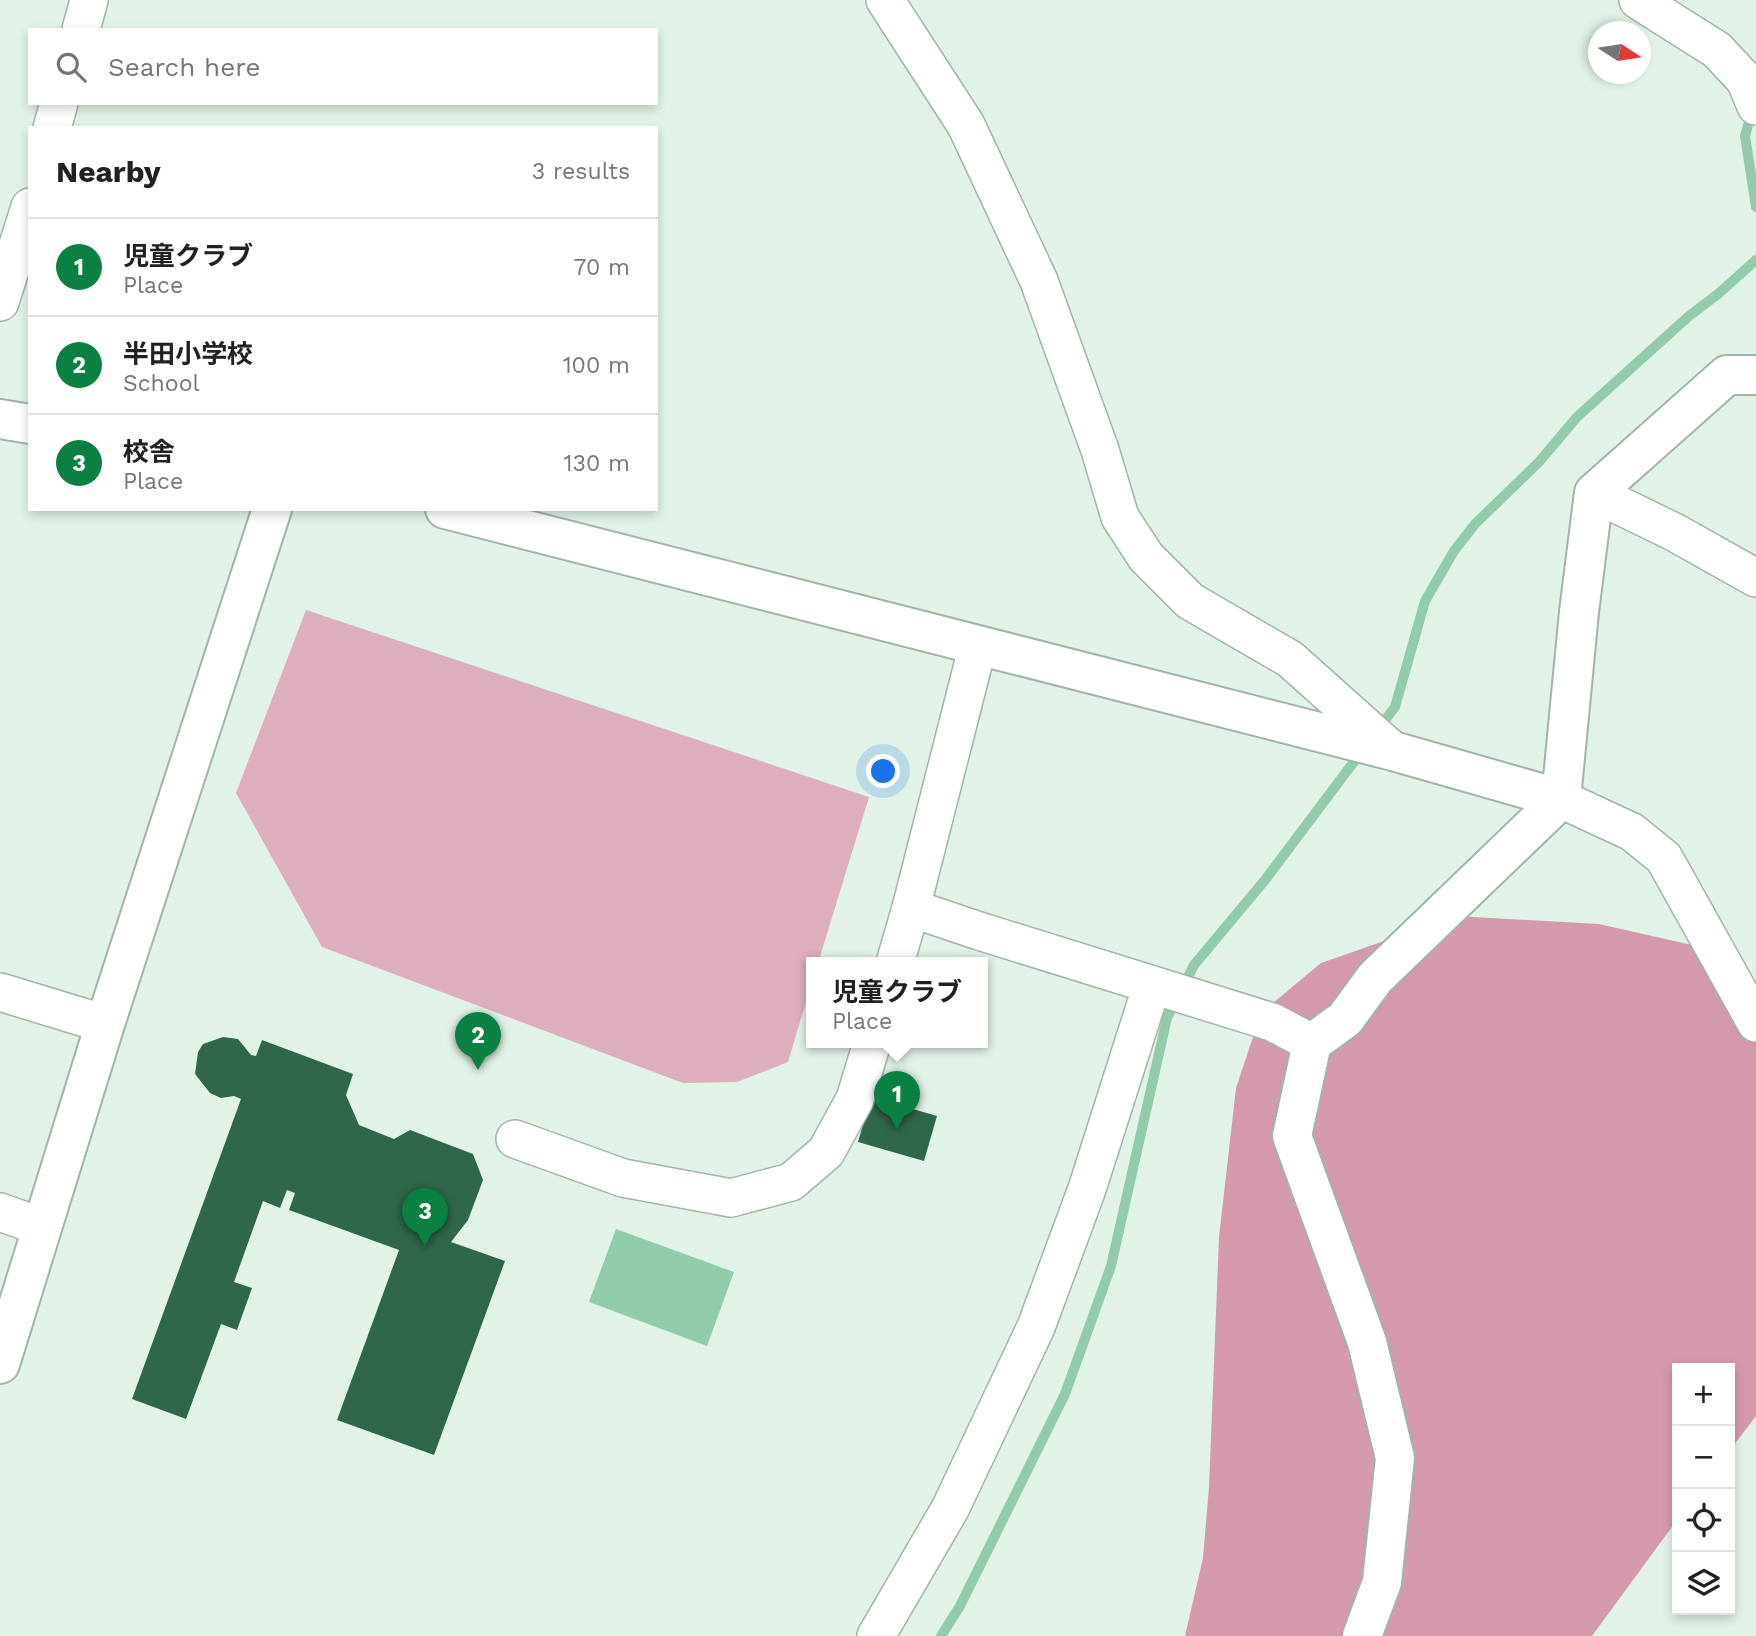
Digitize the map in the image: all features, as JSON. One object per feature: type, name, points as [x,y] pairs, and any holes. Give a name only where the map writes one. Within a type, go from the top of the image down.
[{"type":"street","points":[[81,28],[89,0]]},
{"type":"street","points":[[885,0],[971,137],[1039,281],[1100,450],[1120,517],[1146,557],[1190,601],[1290,659],[1393,751]]},
{"type":"street","points":[[1638,0],[1717,50],[1745,80],[1756,106]]},
{"type":"street","points":[[53,126],[59,105]]},
{"type":"street","points":[[0,302],[28,213]]},
{"type":"street","points":[[1362,1636],[1382,1582],[1395,1458],[1367,1342],[1292,1136],[1312,1043],[1345,1019],[1376,978],[1561,799],[1578,612],[1594,493],[1727,375],[1756,375]]},
{"type":"street","points":[[0,419],[28,424]]},
{"type":"street","points":[[1594,493],[1674,532],[1756,578]]},
{"type":"street","points":[[0,1364],[105,1024],[271,511]]},
{"type":"street","points":[[453,511],[1393,751],[1561,799],[1632,832],[1664,858],[1756,1023]]},
{"type":"street","points":[[897,957],[978,645]]},
{"type":"street","points":[[911,908],[1272,1022],[1312,1043]]},
{"type":"street","points":[[876,1636],[950,1509],[1036,1327],[1087,1189],[1152,985]]},
{"type":"street","points":[[0,992],[105,1024]]},
{"type":"street","points":[[515,1139],[623,1178],[732,1198],[791,1182],[826,1152],[855,1099],[870,1048]]},
{"type":"street","points":[[0,1212],[42,1227]]},
{"type":"shaded area","points":[[306,610],[869,797],[820,957],[806,957],[806,1002],[788,1062],[737,1082],[683,1083],[322,947],[236,793]]},
{"type":"shaded area","points":[[1456,916],[1599,924],[1692,945],[1756,996],[1756,1416],[1735,1443],[1735,1363],[1672,1363],[1672,1527],[1592,1636],[1185,1636],[1203,1558],[1209,1487],[1219,1237],[1236,1088],[1261,1013],[1321,963]]},
{"type":"shaded area","points":[[616,1229],[734,1272],[707,1346],[589,1302]]},
{"type":"building","points":[[223,1037],[238,1039],[251,1055],[256,1056],[262,1040],[353,1074],[346,1095],[359,1125],[394,1139],[410,1130],[473,1154],[483,1180],[468,1220],[451,1242],[505,1261],[434,1455],[337,1420],[399,1250],[289,1210],[295,1193],[287,1190],[280,1208],[263,1201],[234,1282],[252,1288],[237,1330],[221,1324],[186,1419],[132,1399],[241,1099],[234,1096],[221,1098],[210,1093],[195,1074],[198,1052],[203,1044]]},
{"type":"building","points":[[871,1097],[937,1116],[924,1161],[858,1142]]},
{"type":"waterway","points":[[1752,111],[1745,136],[1756,207]]},
{"type":"waterway","points":[[1379,728],[1395,707],[1425,601],[1454,551],[1475,524],[1539,462],[1577,417],[1756,260]]},
{"type":"waterway","points":[[1183,987],[1194,965],[1265,880],[1362,751]]},
{"type":"waterway","points":[[941,1636],[960,1606],[1065,1394],[1111,1266],[1167,1018],[1176,1000]]},
{"type":"place","name":"半田小学校","points":[[478,1070]]},
{"type":"place","name":"児童クラブ","points":[[897,1129]]},
{"type":"place","name":"校舎","points":[[425,1246]]}]
